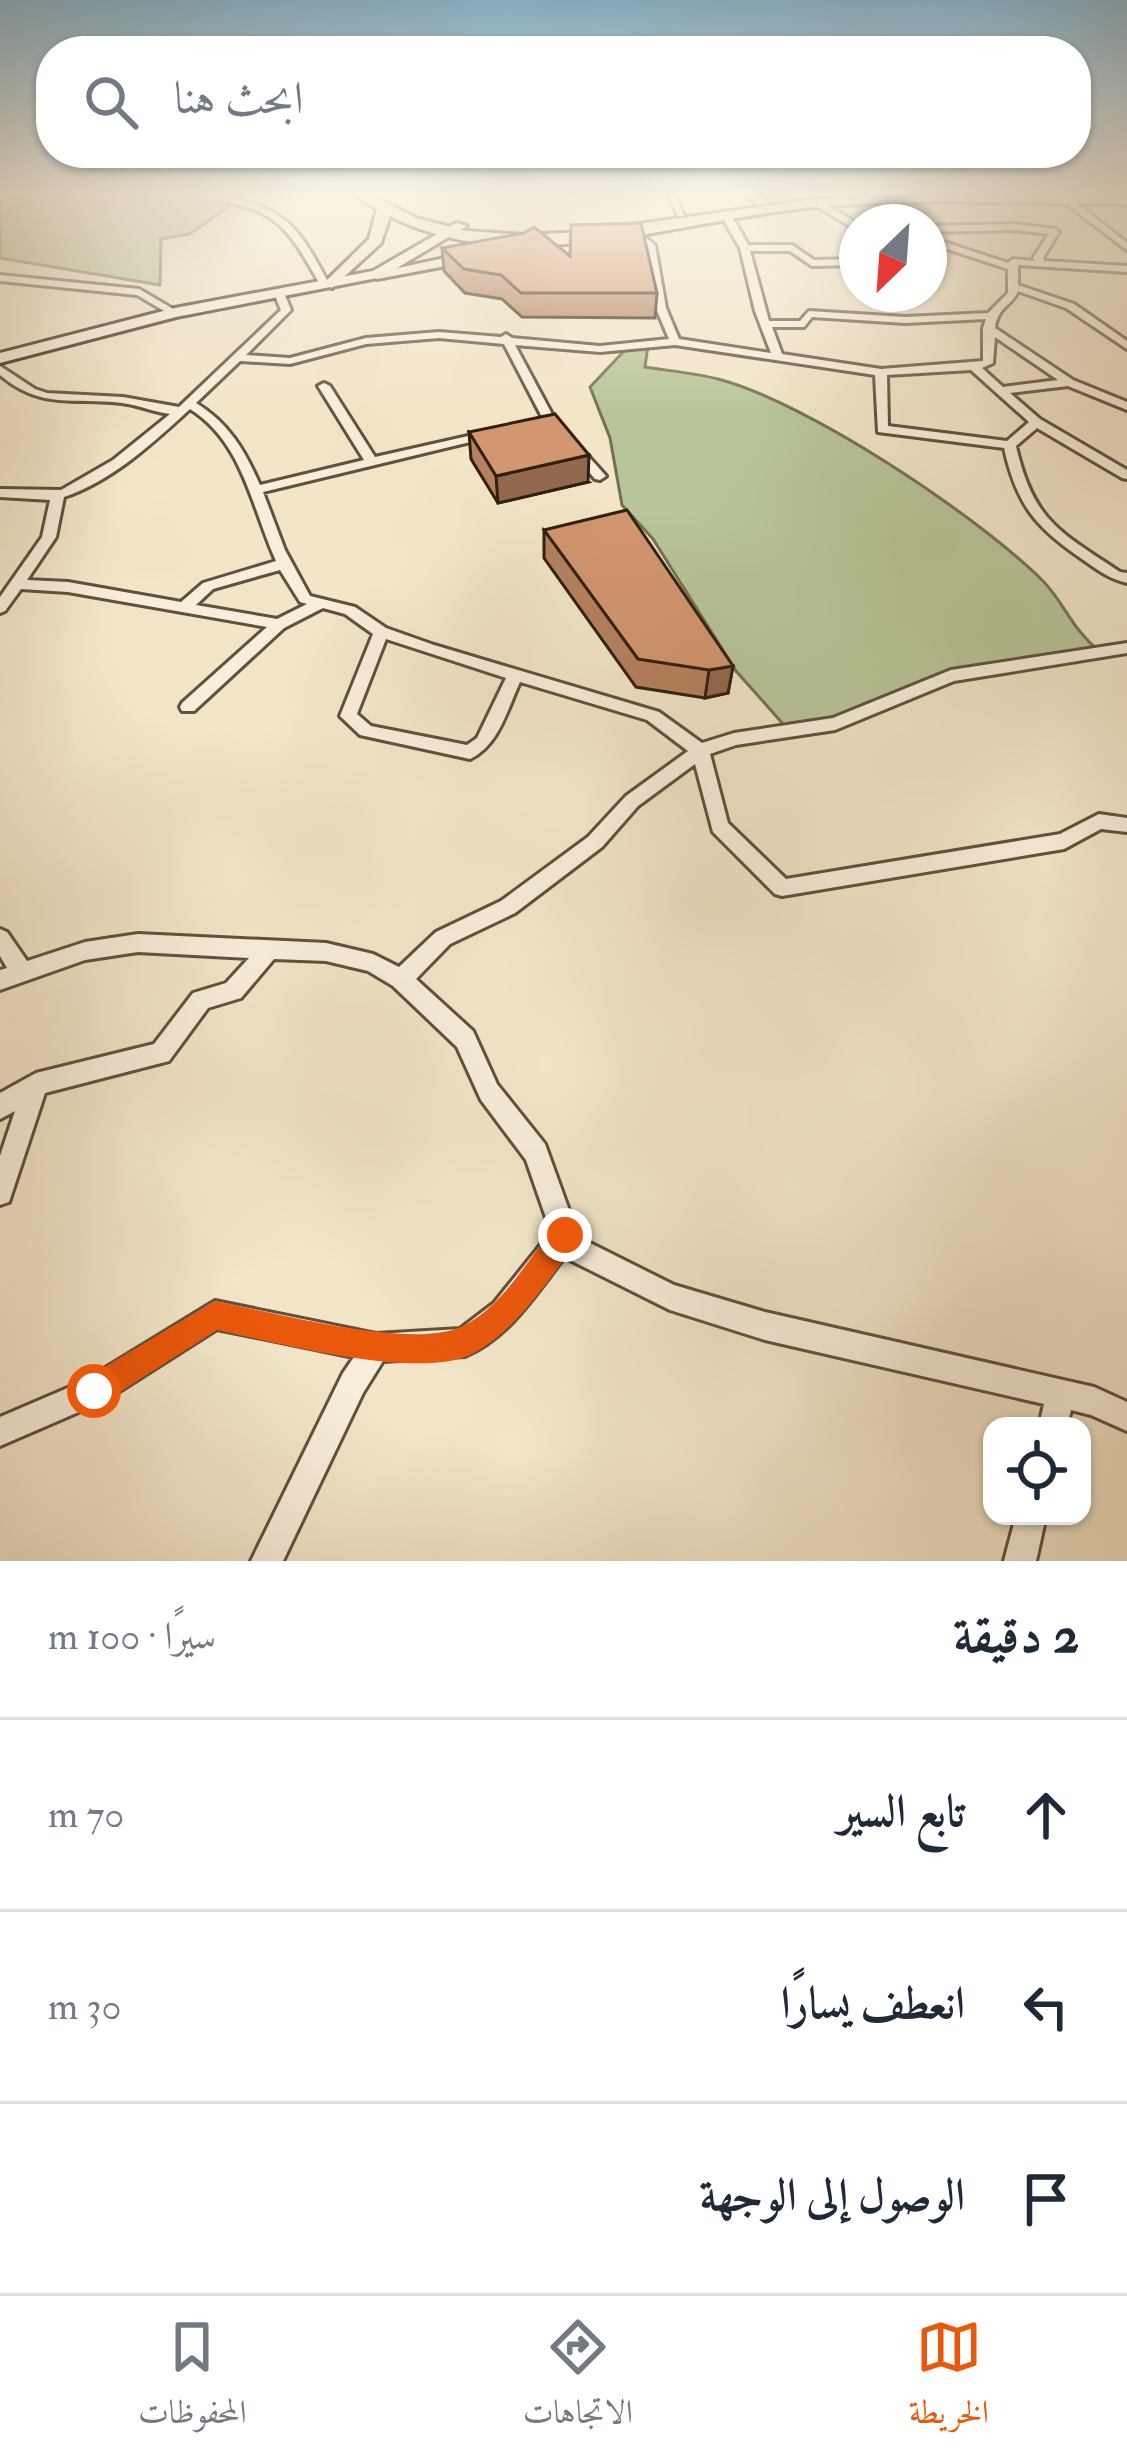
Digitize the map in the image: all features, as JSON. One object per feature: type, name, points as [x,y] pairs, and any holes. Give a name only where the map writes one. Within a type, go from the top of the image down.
[{"type":"main road","points":[[328,284],[347,267]]},
{"type":"main road","points":[[373,274],[384,267]]},
{"type":"main road","points":[[0,358],[175,313],[415,267]]},
{"type":"street","points":[[318,267],[328,284]]},
{"type":"street","points":[[654,267],[661,308],[675,343]]},
{"type":"street","points":[[750,267],[776,355]]},
{"type":"street","points":[[236,358],[290,361],[389,338],[506,338],[600,349],[675,343],[880,372],[974,367],[988,363],[988,322],[1015,287],[1011,267]]},
{"type":"street","points":[[1121,270],[1127,282]]},
{"type":"street","points":[[0,278],[139,292],[153,295],[175,313]]},
{"type":"street","points":[[1015,287],[1070,306],[1127,346]]},
{"type":"street","points":[[0,493],[58,496],[92,479],[182,406],[286,310],[280,292]]},
{"type":"street","points":[[767,324],[804,324],[808,314],[988,322],[1070,382],[1127,406]]},
{"type":"street","points":[[506,338],[549,419],[601,476]]},
{"type":"street","points":[[974,367],[1036,422],[1127,475]]},
{"type":"street","points":[[0,369],[36,397],[128,400],[156,411],[182,406],[206,413],[257,490],[284,564],[305,599],[350,610],[381,632],[653,716],[700,751],[720,827],[782,888],[1064,841],[1100,821],[1127,824]]},
{"type":"street","points":[[880,372],[882,429],[1010,445],[1036,422]]},
{"type":"street","points":[[998,391],[1070,382]]},
{"type":"street","points":[[324,386],[372,462]]},
{"type":"street","points":[[527,425],[549,419]]},
{"type":"street","points":[[257,490],[505,430]]},
{"type":"street","points":[[1010,445],[1016,490],[1043,524],[1115,575],[1127,578]]},
{"type":"street","points":[[0,608],[49,537],[58,496]]},
{"type":"street","points":[[183,608],[208,586],[284,564]]},
{"type":"street","points":[[16,584],[68,587],[279,624]]},
{"type":"street","points":[[188,707],[279,624],[319,604]]},
{"type":"street","points":[[381,632],[348,716],[366,731],[470,752],[484,742],[515,675]]},
{"type":"street","points":[[401,979],[443,938],[508,907],[595,842],[632,801],[700,751],[734,739],[836,724],[951,676],[1127,648]]},
{"type":"street","points":[[0,938],[11,976],[85,951],[185,941],[326,952],[373,963],[401,979],[465,1039],[489,1092],[536,1153],[565,1235],[579,1251],[670,1298],[765,1326],[1094,1400],[1127,1418]]},
{"type":"street","points":[[0,1107],[36,1084],[161,1053],[201,1000],[232,991],[268,951]]},
{"type":"street","points":[[0,1193],[36,1084]]},
{"type":"street","points":[[0,1432],[94,1391],[215,1315],[376,1348],[464,1342],[504,1313],[565,1235]]},
{"type":"street","points":[[267,1561],[353,1383],[376,1348]]},
{"type":"street","points":[[1055,1417],[1060,1396]]},
{"type":"street","points":[[1020,1561],[1029,1525]]},
{"type":"green space","points":[[52,267],[160,267],[160,285]]},
{"type":"green space","points":[[648,345],[645,367],[709,377],[755,392],[890,464],[1014,555],[1043,581],[1100,652],[951,676],[835,724],[791,733],[736,671],[653,539],[622,505],[610,438],[590,387],[625,350]]},
{"type":"building","points":[[651,267],[657,293],[521,293],[501,275],[464,269]]},
{"type":"building","points":[[555,414],[589,455],[496,476],[469,432]]},
{"type":"building","points":[[627,510],[733,666],[709,670],[638,659],[544,530]]},
{"type":"route","points":[[94,1391],[215,1315],[376,1348],[464,1342],[504,1313],[565,1235]]}]
